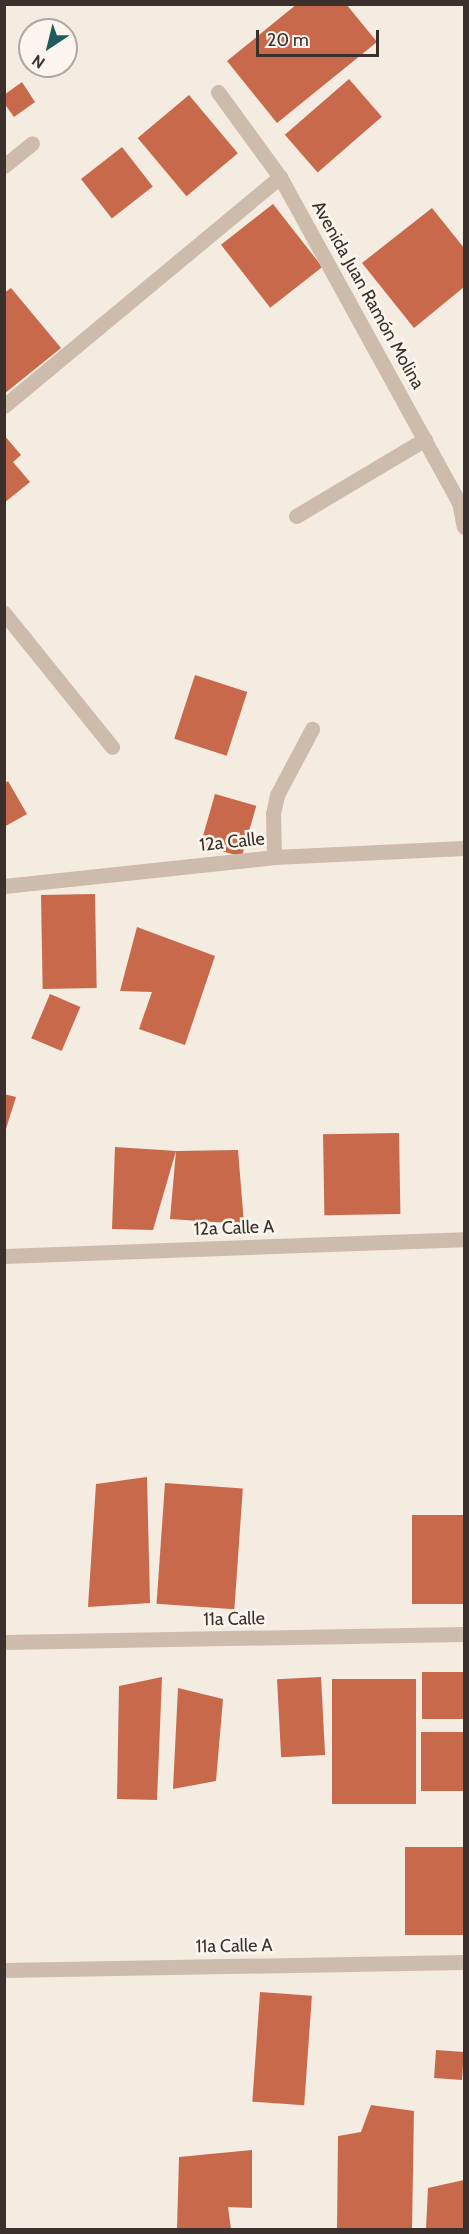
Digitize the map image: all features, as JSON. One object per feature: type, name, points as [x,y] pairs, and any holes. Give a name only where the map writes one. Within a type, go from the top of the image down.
[{"type":"street","name":"Avenida Juan Ramón Molina","points":[[218,92],[280,177],[425,439],[462,500],[465,527]]},
{"type":"street","points":[[4,166],[32,143]]},
{"type":"street","points":[[4,406],[280,177]]},
{"type":"street","points":[[296,516],[425,439]]},
{"type":"street","points":[[4,613],[112,747]]},
{"type":"street","points":[[274,857],[273,814],[277,795],[312,729]]},
{"type":"street","name":"12a Calle","points":[[4,886],[274,857],[465,848]]},
{"type":"street","name":"12a Calle A","points":[[4,1256],[465,1239]]},
{"type":"street","name":"11a Calle","points":[[4,1642],[465,1634]]},
{"type":"street","name":"11a Calle A","points":[[4,1970],[465,1962]]},
{"type":"building","points":[[297,4],[346,4],[377,42],[277,123],[227,61]]},
{"type":"building","points":[[349,79],[382,117],[318,173],[285,135]]},
{"type":"building","points":[[22,82],[35,102],[14,117],[4,103],[4,95]]},
{"type":"building","points":[[189,95],[238,153],[187,196],[138,138]]},
{"type":"building","points":[[122,147],[153,186],[112,218],[81,179]]},
{"type":"building","points":[[273,204],[322,267],[270,308],[221,245]]},
{"type":"building","points":[[432,208],[464,248],[464,287],[414,328],[362,263]]},
{"type":"building","points":[[11,288],[61,348],[4,394],[4,293]]},
{"type":"building","points":[[4,435],[21,455],[13,462],[30,482],[4,503]]},
{"type":"building","points":[[195,675],[247,692],[227,756],[174,739]]},
{"type":"building","points":[[8,781],[27,814],[4,827],[4,784]]},
{"type":"building","points":[[215,794],[256,806],[242,857],[200,845]]},
{"type":"building","points":[[95,894],[97,988],[43,989],[41,895]]},
{"type":"building","points":[[137,927],[215,956],[185,1045],[139,1029],[152,992],[120,991]]},
{"type":"building","points":[[50,994],[80,1007],[62,1051],[31,1038]]},
{"type":"building","points":[[4,1094],[16,1097],[5,1132],[4,1132]]},
{"type":"building","points":[[399,1133],[400,1214],[324,1215],[323,1134]]},
{"type":"building","points":[[115,1147],[176,1151],[153,1230],[112,1229]]},
{"type":"building","points":[[238,1150],[244,1224],[170,1219],[176,1151]]},
{"type":"building","points":[[147,1477],[150,1603],[88,1607],[96,1484]]},
{"type":"building","points":[[165,1483],[243,1488],[234,1609],[157,1604]]},
{"type":"building","points":[[412,1515],[464,1515],[464,1604],[412,1604]]},
{"type":"building","points":[[422,1672],[464,1672],[464,1719],[422,1719]]},
{"type":"building","points":[[162,1677],[157,1800],[117,1799],[119,1686]]},
{"type":"building","points":[[321,1677],[325,1755],[281,1757],[277,1679]]},
{"type":"building","points":[[332,1679],[416,1679],[416,1804],[332,1804]]},
{"type":"building","points":[[178,1688],[223,1699],[216,1781],[173,1789]]},
{"type":"building","points":[[421,1732],[464,1732],[464,1791],[421,1791]]},
{"type":"building","points":[[405,1847],[464,1847],[464,1935],[405,1935]]},
{"type":"building","points":[[260,1992],[312,1996],[304,2105],[252,2102]]},
{"type":"building","points":[[436,2050],[464,2052],[462,2080],[434,2078]]},
{"type":"building","points":[[371,2105],[414,2111],[412,2229],[337,2229],[338,2136],[361,2132]]},
{"type":"building","points":[[252,2150],[252,2208],[228,2207],[231,2229],[177,2229],[179,2157]]},
{"type":"building","points":[[464,2180],[464,2229],[426,2229],[428,2188]]}]
